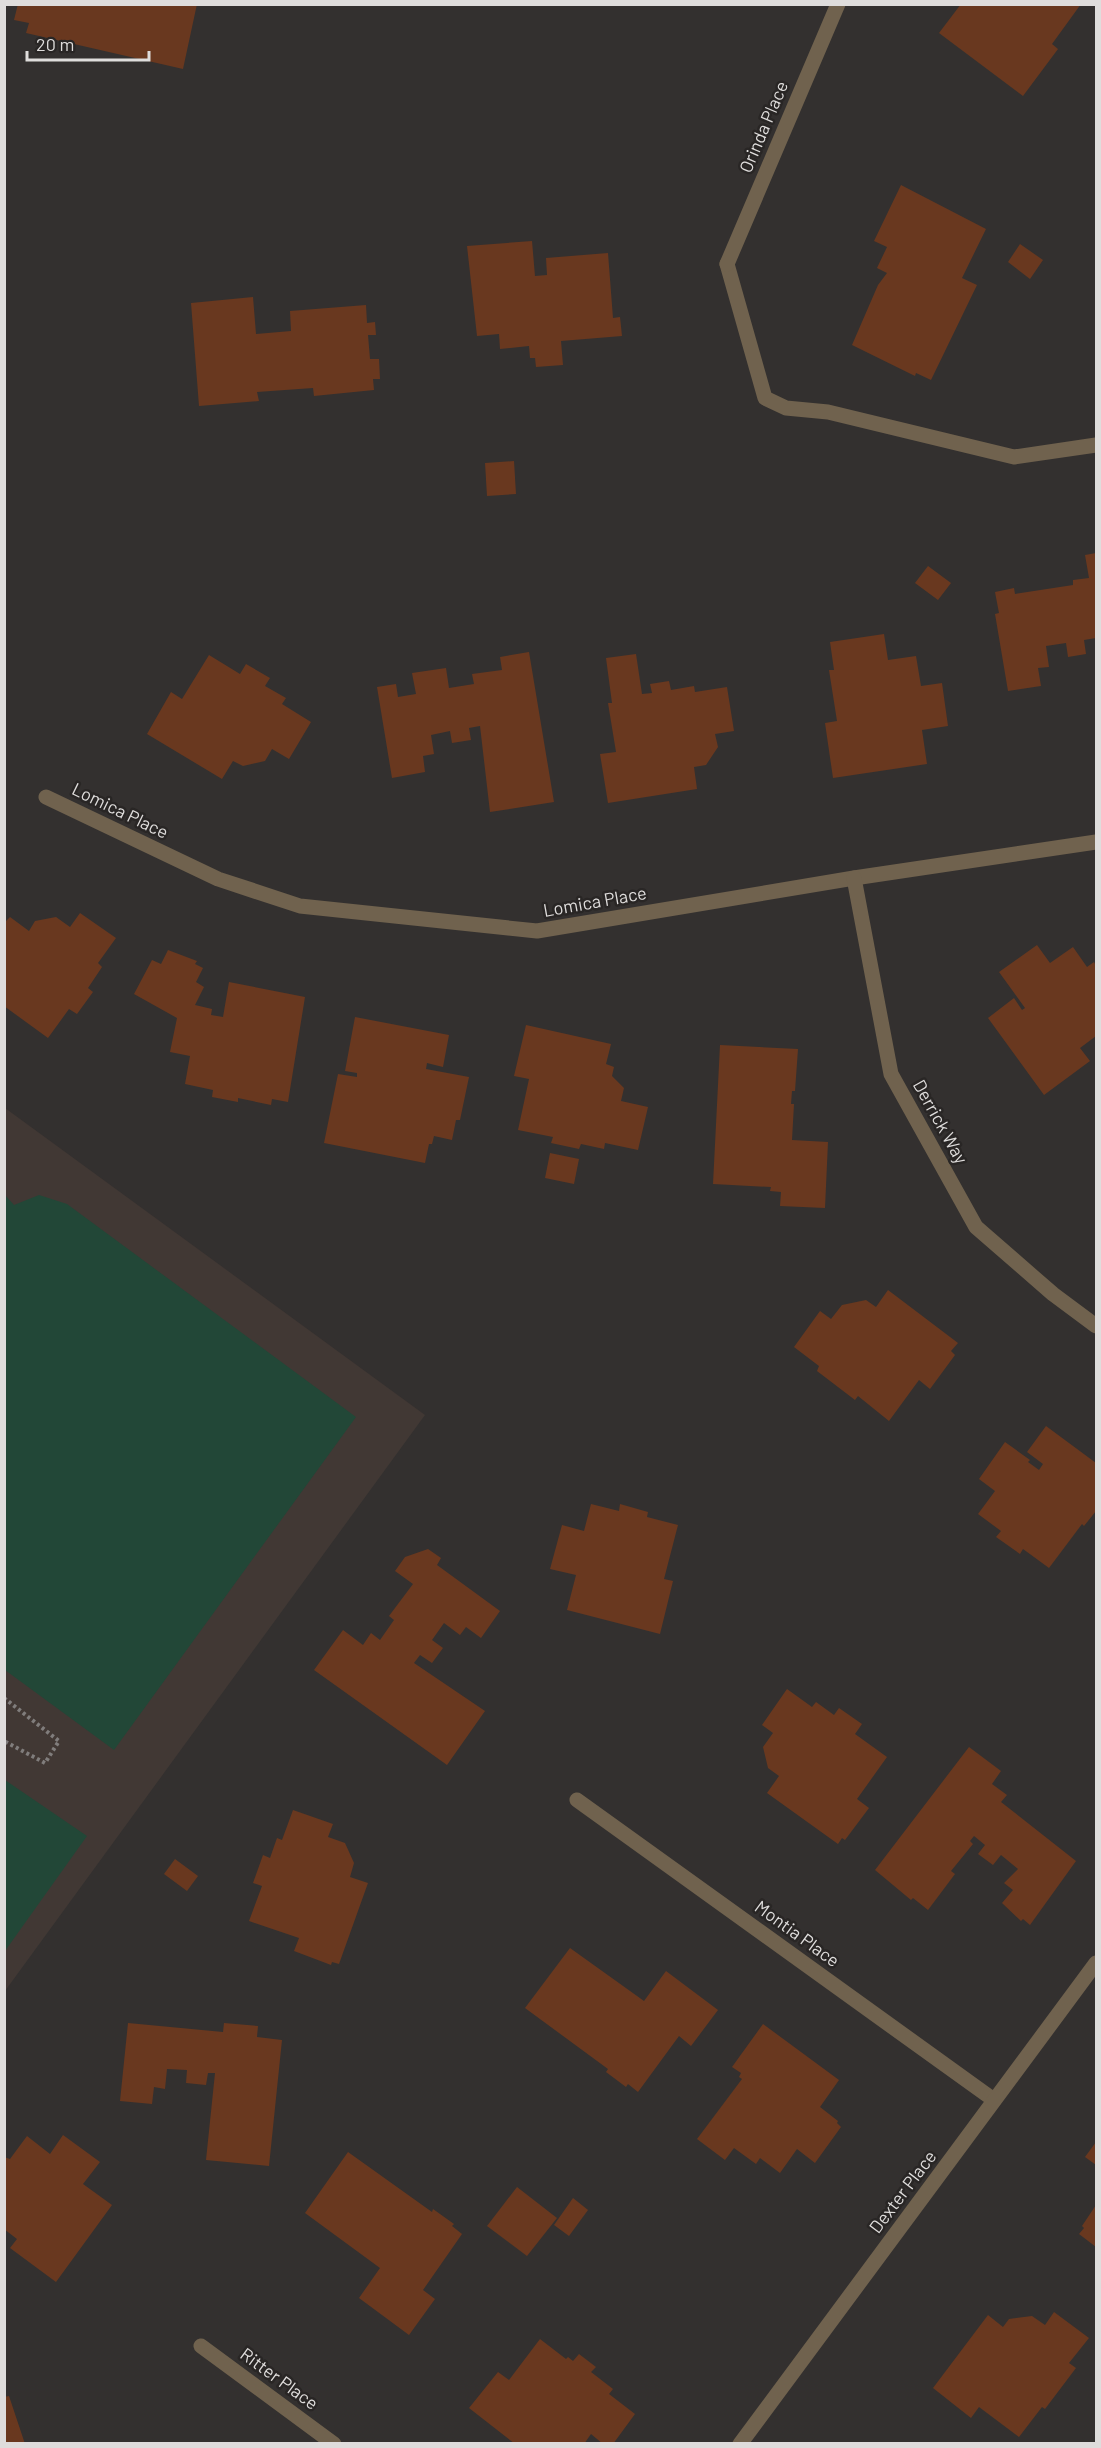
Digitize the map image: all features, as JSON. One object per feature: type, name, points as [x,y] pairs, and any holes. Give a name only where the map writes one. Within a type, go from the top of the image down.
[{"type":"street","name":"Orinda Place","points":[[838,4],[727,264],[765,398],[786,408],[828,412],[1014,457],[1096,445]]},
{"type":"street","name":"Lomica Place","points":[[46,797],[218,879],[300,906],[537,931],[854,878],[1096,842]]},
{"type":"street","name":"Derrick Way","points":[[854,878],[891,1074],[976,1227],[1053,1294],[1096,1326]]},
{"type":"street","name":"Montia Place","points":[[577,1800],[994,2100]]},
{"type":"street","name":"Dexter Place","points":[[740,2444],[1096,1963]]},
{"type":"street","name":"Ritter Place","points":[[201,2346],[334,2444]]},
{"type":"path","points":[[4,1698],[59,1741],[45,1763],[4,1742]]},
{"type":"shaded area","points":[[5,1108],[425,1415],[5,1991]]},
{"type":"green space","points":[[5,1195],[14,1205],[39,1195],[67,1204],[356,1417],[114,1750],[5,1670]]},
{"type":"green space","points":[[5,1780],[87,1836],[5,1951]]},
{"type":"building","points":[[18,4],[197,4],[183,69],[26,33],[29,23],[14,20]]},
{"type":"building","points":[[961,4],[1081,4],[1052,44],[1058,49],[1023,96],[939,33]]},
{"type":"building","points":[[901,185],[986,229],[962,278],[977,285],[931,380],[916,373],[915,376],[852,345],[878,285],[887,273],[877,268],[887,247],[874,241]]},
{"type":"building","points":[[532,241],[535,276],[547,275],[546,258],[608,253],[613,318],[620,317],[622,336],[561,341],[563,365],[536,367],[535,358],[530,358],[529,346],[500,349],[499,334],[477,336],[467,246]]},
{"type":"building","points":[[1020,244],[1043,260],[1030,279],[1008,262]]},
{"type":"building","points":[[253,297],[256,334],[291,331],[290,311],[366,305],[367,323],[375,322],[376,335],[368,335],[370,359],[379,359],[380,379],[373,379],[374,390],[314,396],[313,388],[257,392],[259,401],[199,406],[191,303]]},
{"type":"building","points":[[514,461],[516,494],[487,496],[485,463]]},
{"type":"building","points":[[1096,553],[1096,638],[1084,640],[1086,654],[1068,657],[1066,643],[1046,646],[1049,667],[1038,668],[1041,686],[1008,691],[995,614],[999,613],[995,592],[1014,588],[1015,594],[1073,585],[1073,580],[1089,578],[1085,555]]},
{"type":"building","points":[[928,566],[951,583],[938,600],[915,583]]},
{"type":"building","points":[[884,634],[888,660],[916,656],[921,686],[942,683],[948,726],[922,730],[927,764],[833,778],[825,723],[837,721],[829,670],[834,670],[830,642]]},
{"type":"building","points":[[529,652],[554,802],[490,812],[480,726],[469,728],[471,740],[452,743],[450,731],[431,735],[434,754],[423,756],[425,772],[392,778],[377,687],[396,684],[398,697],[416,694],[412,673],[446,668],[449,688],[474,684],[472,674],[502,670],[500,657]]},
{"type":"building","points":[[636,654],[642,694],[652,693],[650,684],[669,681],[671,690],[694,686],[695,692],[727,687],[734,731],[715,734],[718,747],[706,765],[694,767],[697,789],[608,803],[600,754],[616,752],[608,703],[612,703],[606,658]]},
{"type":"building","points":[[209,655],[240,674],[246,664],[270,678],[265,686],[286,698],[282,704],[311,722],[289,759],[272,749],[265,761],[243,766],[233,761],[222,779],[147,734],[171,692],[182,699]]},
{"type":"building","points":[[80,913],[116,938],[98,963],[102,967],[88,988],[93,992],[77,1014],[69,1009],[48,1038],[4,1006],[4,923],[10,917],[29,931],[35,921],[56,917],[70,927]]},
{"type":"building","points":[[1037,945],[1050,963],[1073,947],[1087,967],[1094,962],[1096,966],[1096,1036],[1080,1048],[1090,1061],[1044,1095],[988,1018],[1014,998],[1022,1010],[1025,1008],[999,972]]},
{"type":"building","points":[[168,950],[197,961],[195,964],[203,968],[196,982],[204,987],[195,1005],[212,1009],[211,1015],[223,1017],[229,982],[305,997],[288,1102],[272,1099],[271,1105],[238,1098],[238,1102],[212,1097],[213,1090],[185,1084],[190,1056],[170,1052],[177,1018],[134,994],[152,960],[161,964]]},
{"type":"building","points":[[355,1017],[449,1035],[443,1067],[427,1063],[426,1069],[469,1077],[460,1120],[456,1120],[452,1140],[434,1136],[432,1144],[429,1144],[425,1163],[324,1143],[338,1074],[357,1077],[357,1073],[345,1071]]},
{"type":"building","points":[[526,1025],[611,1044],[606,1064],[614,1067],[612,1076],[624,1088],[621,1101],[648,1107],[638,1150],[605,1143],[604,1149],[581,1144],[579,1149],[551,1143],[553,1137],[518,1130],[529,1079],[514,1076]]},
{"type":"building","points":[[720,1045],[798,1049],[795,1091],[792,1091],[791,1104],[794,1104],[792,1140],[828,1142],[825,1208],[780,1206],[781,1192],[770,1191],[771,1187],[713,1184]]},
{"type":"building","points":[[550,1153],[579,1159],[574,1184],[545,1178]]},
{"type":"building","points":[[888,1290],[958,1343],[951,1351],[955,1355],[930,1389],[919,1380],[889,1421],[858,1396],[855,1400],[817,1371],[819,1366],[794,1347],[820,1311],[831,1319],[842,1305],[866,1300],[876,1307]]},
{"type":"building","points":[[1046,1426],[1096,1463],[1096,1511],[1084,1526],[1082,1524],[1049,1568],[1023,1549],[1020,1554],[996,1537],[1001,1531],[978,1514],[995,1491],[979,1479],[1005,1442],[1030,1460],[1028,1462],[1039,1470],[1043,1464],[1027,1452]]},
{"type":"building","points":[[591,1504],[619,1511],[620,1504],[648,1512],[647,1517],[678,1525],[664,1579],[673,1581],[660,1634],[567,1610],[576,1575],[550,1569],[562,1525],[584,1531]]},
{"type":"building","points":[[428,1549],[441,1558],[437,1565],[500,1611],[481,1638],[466,1627],[460,1635],[444,1623],[432,1640],[443,1648],[432,1663],[420,1655],[414,1663],[485,1711],[447,1765],[314,1670],[343,1630],[363,1645],[371,1633],[380,1640],[394,1620],[389,1616],[413,1584],[395,1571],[405,1557]]},
{"type":"building","points":[[787,1689],[812,1707],[816,1702],[834,1715],[839,1708],[862,1724],[855,1734],[887,1757],[857,1799],[869,1808],[845,1840],[842,1838],[838,1844],[767,1793],[779,1776],[768,1768],[763,1747],[773,1733],[762,1725]]},
{"type":"building","points":[[969,1747],[1001,1771],[992,1784],[1007,1795],[1001,1802],[1076,1861],[1030,1925],[1023,1919],[1021,1921],[1002,1903],[1013,1890],[1004,1883],[1018,1869],[1001,1855],[993,1865],[978,1854],[985,1845],[974,1836],[970,1841],[973,1844],[951,1871],[955,1874],[928,1910],[913,1898],[911,1900],[875,1870]]},
{"type":"building","points":[[293,1810],[333,1824],[328,1837],[345,1843],[354,1863],[350,1877],[368,1883],[339,1964],[332,1962],[331,1965],[294,1951],[299,1938],[249,1921],[262,1886],[253,1883],[263,1855],[270,1858],[277,1838],[282,1840]]},
{"type":"building","points":[[175,1859],[198,1876],[187,1891],[164,1874]]},
{"type":"building","points":[[570,1948],[644,2001],[666,1971],[718,2010],[691,2046],[679,2036],[638,2092],[628,2084],[626,2087],[606,2072],[608,2069],[525,2008]]},
{"type":"building","points":[[128,2023],[223,2032],[224,2023],[258,2026],[257,2037],[282,2040],[269,2166],[206,2160],[215,2073],[208,2073],[206,2085],[186,2083],[187,2070],[167,2069],[165,2089],[154,2087],[152,2104],[120,2101]]},
{"type":"building","points":[[763,2024],[839,2080],[820,2107],[838,2121],[841,2127],[815,2163],[797,2149],[780,2173],[760,2158],[756,2164],[734,2148],[725,2160],[697,2139],[742,2079],[739,2077],[741,2073],[732,2067]]},
{"type":"building","points":[[63,2135],[100,2162],[83,2184],[112,2205],[56,2282],[10,2248],[17,2239],[4,2229],[4,2157],[10,2159],[27,2136],[50,2154]]},
{"type":"building","points":[[1096,2142],[1096,2165],[1085,2157]]},
{"type":"building","points":[[348,2152],[432,2212],[433,2209],[454,2224],[452,2226],[462,2234],[423,2290],[435,2299],[409,2335],[359,2298],[380,2268],[305,2213]]},
{"type":"building","points":[[517,2187],[557,2218],[527,2256],[487,2226]]},
{"type":"building","points":[[573,2198],[588,2210],[569,2236],[554,2225]]},
{"type":"building","points":[[1096,2205],[1096,2247],[1079,2234]]},
{"type":"building","points":[[1054,2312],[1089,2338],[1069,2363],[1076,2368],[1045,2409],[1042,2407],[1019,2437],[979,2407],[971,2418],[933,2388],[988,2315],[1003,2327],[1009,2319],[1032,2316],[1045,2325]]},
{"type":"building","points":[[540,2339],[566,2359],[568,2357],[573,2361],[579,2354],[596,2367],[591,2372],[613,2389],[609,2394],[635,2414],[613,2444],[603,2444],[591,2434],[584,2444],[515,2444],[469,2408],[498,2372],[509,2380]]},
{"type":"building","points":[[9,2396],[25,2444],[4,2444],[4,2397]]}]
